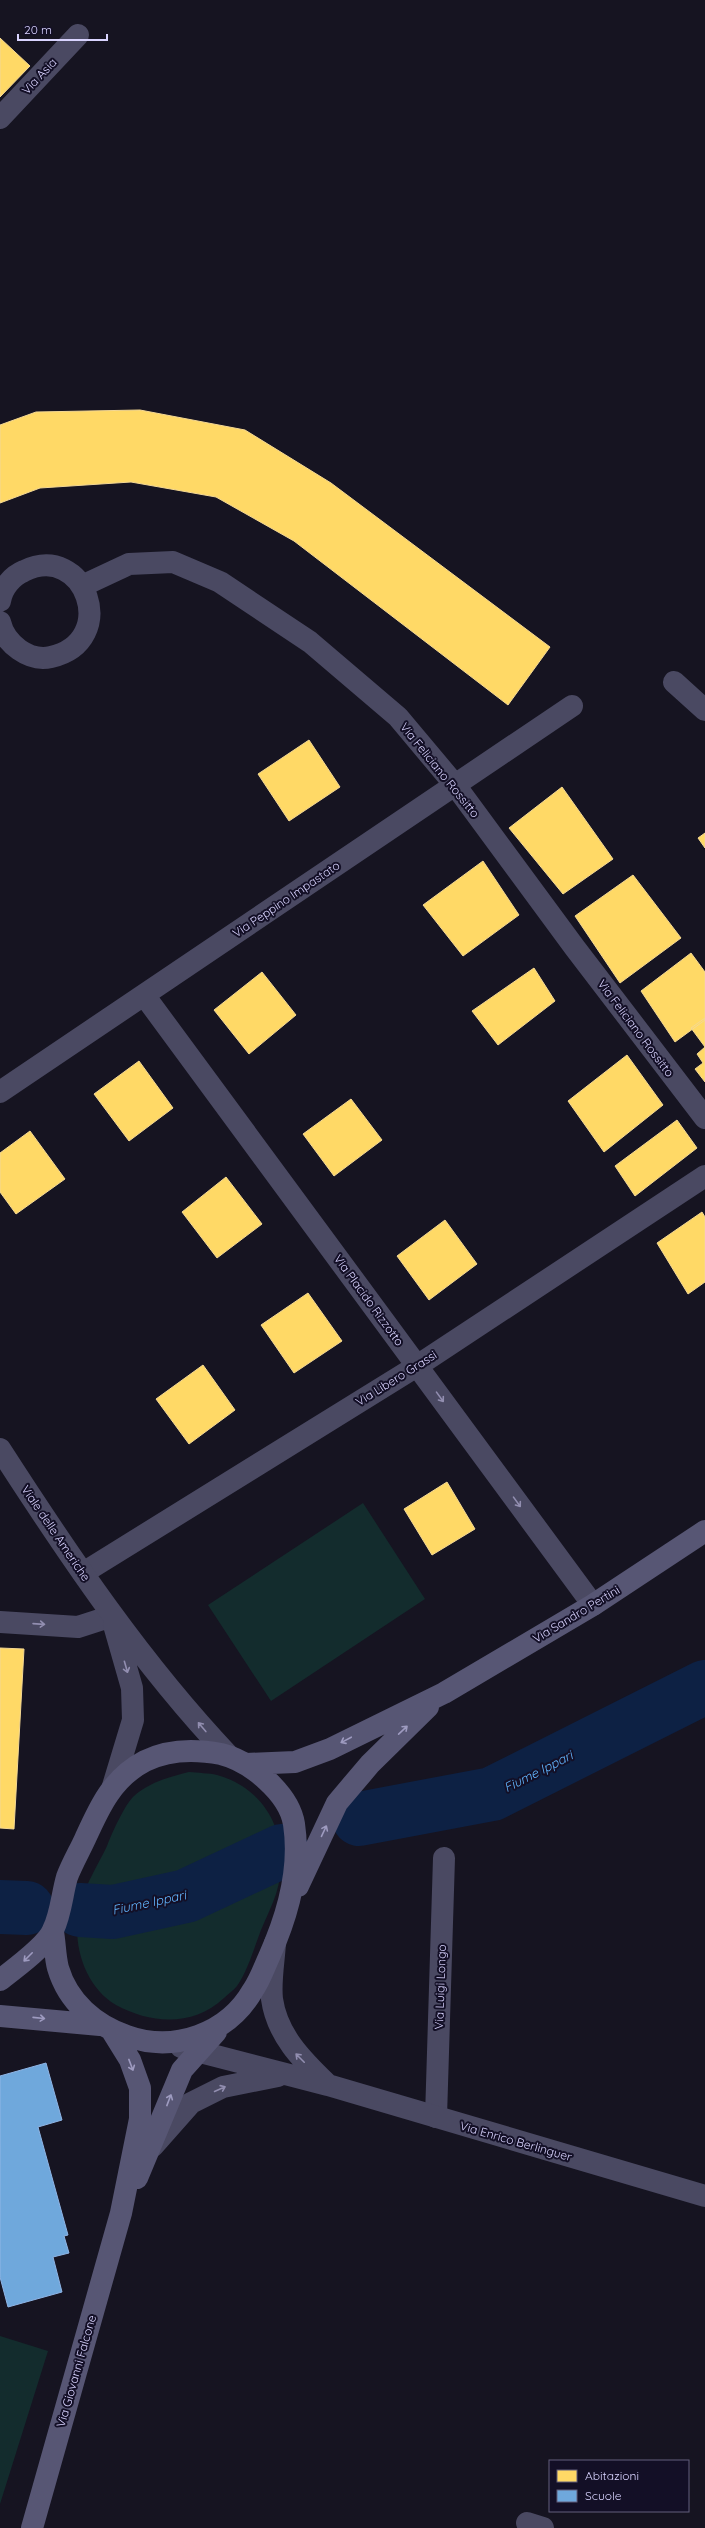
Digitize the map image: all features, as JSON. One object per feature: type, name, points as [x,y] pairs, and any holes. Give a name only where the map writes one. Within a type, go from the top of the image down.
[{"type":"main road","name":"Via Sandro Pertini","points":[[444,1693],[593,1605],[705,1531]]},
{"type":"main road","points":[[121,2213],[140,2119],[140,2088],[130,2060],[106,2028],[75,2001],[58,1969],[53,1932],[68,1875],[102,1801],[128,1772],[145,1761],[168,1752],[200,1750],[237,1760],[295,1762],[330,1749],[444,1693]]},
{"type":"main road","points":[[121,2213],[150,2150],[175,2084],[182,2070],[228,2020],[253,1990],[276,1943],[287,1910],[337,1803],[400,1733],[444,1693]]},
{"type":"main road","points":[[237,1760],[262,1776],[282,1798],[294,1822],[295,1869],[287,1910]]},
{"type":"main road","points":[[0,1980],[19,1966],[53,1932]]},
{"type":"main road","points":[[0,2016],[106,2028],[144,2042],[168,2043],[187,2041],[209,2032],[228,2020]]},
{"type":"main road","name":"Via Giovanni Falcone","points":[[32,2528],[121,2213]]},
{"type":"street","name":"Via Asia","points":[[0,118],[78,35]]},
{"type":"street","name":"Via Feliciano Rossitto","points":[[82,586],[129,564],[173,562],[220,582],[310,642],[398,717],[455,785],[574,948],[705,1118]]},
{"type":"street","points":[[0,601],[8,584],[18,574],[31,567],[46,565],[60,568],[73,575],[82,586],[89,600],[90,616],[86,631],[77,644],[64,653],[49,657],[33,656],[19,650],[8,639],[0,622]]},
{"type":"street","points":[[674,682],[705,710]]},
{"type":"street","name":"Via Peppino Impastato","points":[[0,1092],[572,706]]},
{"type":"street","name":"Via Placido Rizzotto","points":[[144,995],[593,1605]]},
{"type":"street","name":"Via Libero Grassi","points":[[83,1573],[417,1366],[705,1176]]},
{"type":"street","name":"Viale delle Americhe","points":[[3,1459],[112,1616]]},
{"type":"street","points":[[0,1622],[78,1627],[112,1616]]},
{"type":"street","points":[[112,1616],[204,1730],[237,1760]]},
{"type":"street","points":[[112,1616],[132,1688],[133,1720],[114,1786]]},
{"type":"street","name":"Via Luigi Longo","points":[[436,2117],[444,1858]]},
{"type":"street","points":[[276,1943],[272,1998],[279,2024],[295,2053],[328,2085]]},
{"type":"street","name":"Via Enrico Berlinguer","points":[[168,2043],[328,2085],[705,2196]]},
{"type":"street","points":[[150,2150],[191,2102],[223,2087],[261,2078],[290,2075]]},
{"type":"green space","points":[[363,1503],[425,1599],[271,1701],[208,1605]]},
{"type":"green space","points":[[189,1772],[217,1775],[236,1782],[251,1793],[264,1806],[273,1821],[279,1838],[281,1856],[280,1875],[273,1903],[248,1966],[236,1988],[212,2007],[199,2014],[172,2020],[157,2019],[143,2016],[116,2005],[104,1996],[95,1985],[87,1973],[78,1944],[78,1915],[86,1887],[119,1819],[130,1800],[140,1791],[153,1784],[167,1778]]},
{"type":"green space","points":[[0,2336],[48,2351],[0,2504]]},
{"type":"building: Abitazioni","points":[[0,38],[30,66],[0,97]]},
{"type":"building: Abitazioni","points":[[140,410],[245,430],[331,483],[550,647],[508,705],[294,541],[216,497],[131,482],[40,488],[0,503],[0,425],[36,412]]},
{"type":"building: Abitazioni","points":[[309,740],[340,787],[289,821],[258,774]]},
{"type":"building: Abitazioni","points":[[562,787],[613,859],[563,894],[509,828]]},
{"type":"building: Abitazioni","points":[[705,833],[705,848],[698,838]]},
{"type":"building: Abitazioni","points":[[483,861],[519,915],[463,956],[423,905]]},
{"type":"building: Abitazioni","points":[[633,875],[681,938],[620,983],[575,916]]},
{"type":"building: Abitazioni","points":[[691,953],[705,972],[705,1020],[675,1042],[641,991]]},
{"type":"building: Abitazioni","points":[[534,968],[555,1001],[498,1045],[472,1011]]},
{"type":"building: Abitazioni","points":[[262,972],[296,1015],[249,1054],[214,1010]]},
{"type":"building: Abitazioni","points":[[705,1018],[705,1047],[691,1028]]},
{"type":"building: Abitazioni","points":[[705,1047],[705,1082],[695,1069],[703,1063],[697,1054]]},
{"type":"building: Abitazioni","points":[[627,1055],[663,1105],[604,1152],[568,1101]]},
{"type":"building: Abitazioni","points":[[139,1061],[173,1108],[129,1141],[94,1094]]},
{"type":"building: Abitazioni","points":[[351,1099],[382,1140],[334,1176],[303,1134]]},
{"type":"building: Abitazioni","points":[[677,1120],[697,1148],[635,1196],[615,1166]]},
{"type":"building: Abitazioni","points":[[30,1131],[65,1179],[16,1214],[0,1192],[0,1153]]},
{"type":"building: Abitazioni","points":[[226,1177],[262,1224],[217,1258],[182,1212]]},
{"type":"building: Abitazioni","points":[[702,1212],[705,1217],[705,1282],[688,1294],[657,1243]]},
{"type":"building: Abitazioni","points":[[445,1220],[477,1264],[429,1300],[397,1256]]},
{"type":"building: Abitazioni","points":[[308,1293],[342,1341],[294,1373],[261,1325]]},
{"type":"building: Abitazioni","points":[[203,1365],[235,1410],[189,1444],[156,1399]]},
{"type":"building: Abitazioni","points":[[447,1482],[475,1529],[432,1555],[404,1509]]},
{"type":"building: Abitazioni","points":[[0,1648],[24,1649],[14,1829],[0,1828]]},
{"type":"building: Scuole","points":[[46,2063],[62,2120],[38,2127],[68,2235],[64,2236],[69,2253],[53,2257],[62,2292],[8,2307],[0,2277],[0,2076]]},
{"type":"waterway","name":"Fiume Ippari","points":[[359,1819],[492,1794],[705,1687]]},
{"type":"waterway","name":"Fiume Ippari","points":[[80,1910],[113,1912],[186,1896],[282,1851]]},
{"type":"waterway","name":"Fiume Ippari","points":[[0,1907],[27,1908]]}]
